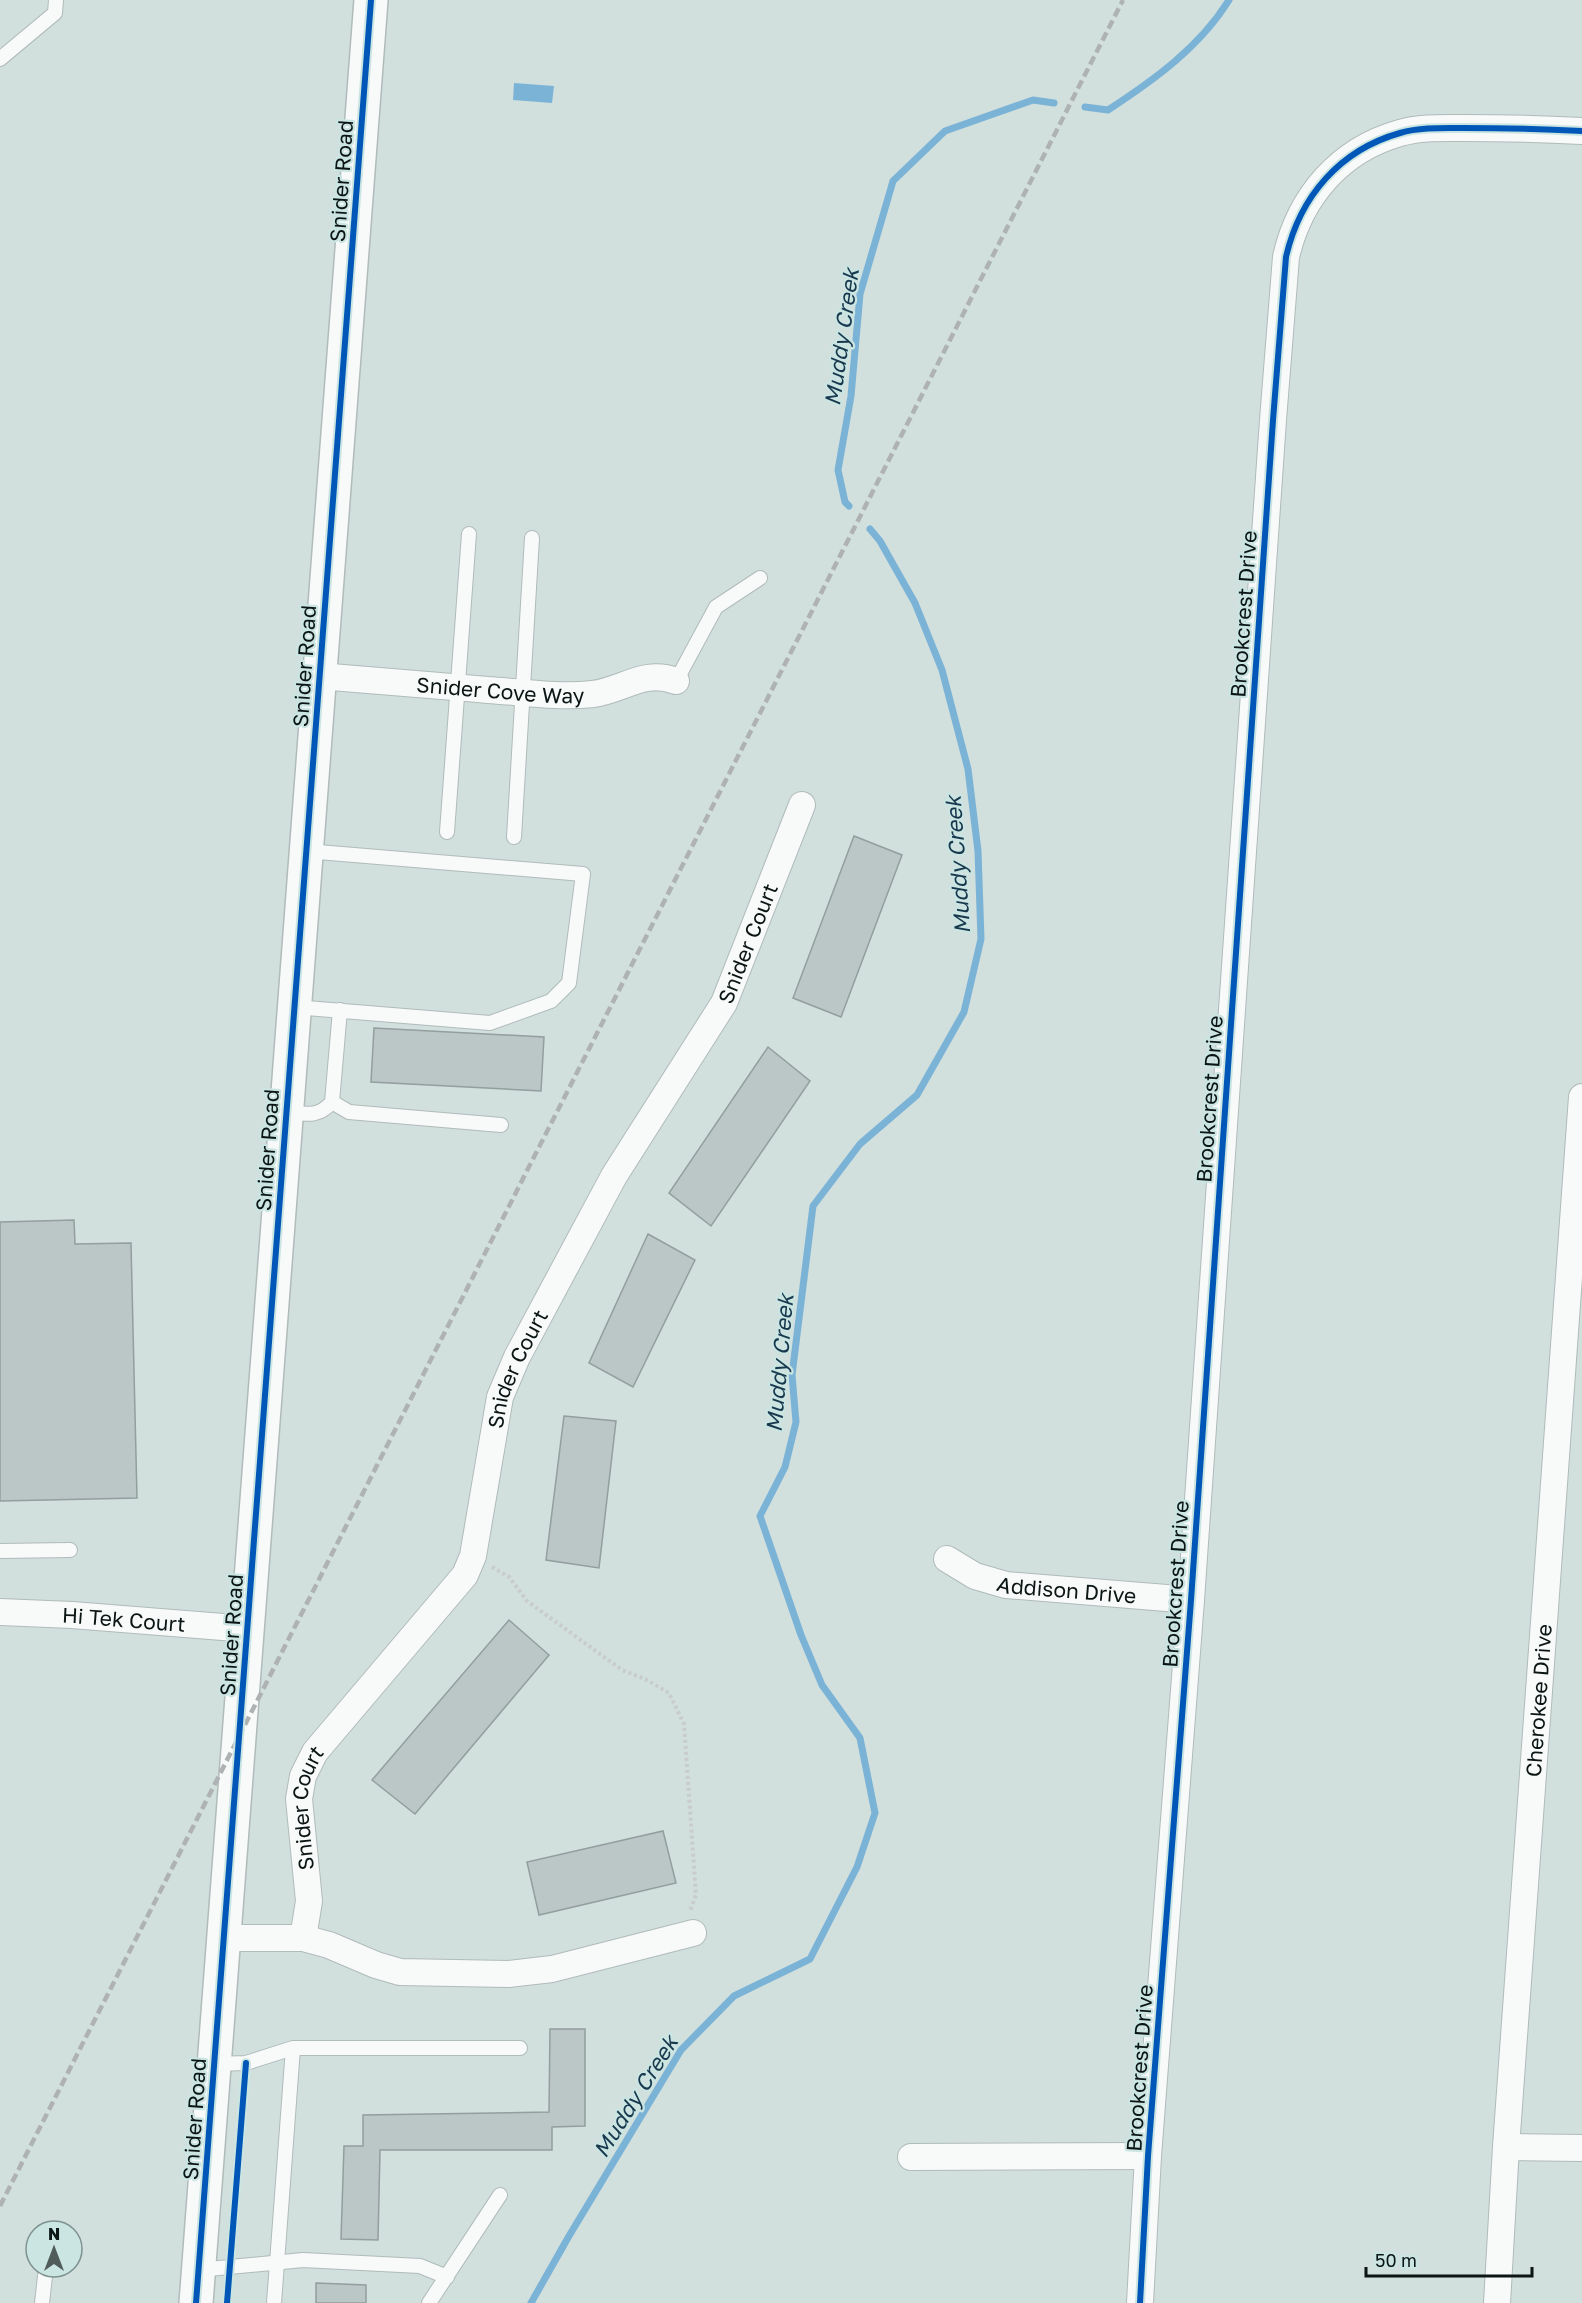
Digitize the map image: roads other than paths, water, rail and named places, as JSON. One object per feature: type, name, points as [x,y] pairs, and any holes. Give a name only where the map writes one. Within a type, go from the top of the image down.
[{"type":"street","name":"Snider Road","points":[[196,2303],[371,0]]},
{"type":"street","name":"Brookcrest Drive","points":[[1140,2303],[1148,2156],[1191,1600],[1286,257],[1302,209],[1321,182],[1345,159],[1372,142],[1402,132],[1434,128],[1582,130]]},
{"type":"street","name":"Snider Cove Way","points":[[319,676],[568,695],[610,690],[642,678],[655,676],[676,681]]},
{"type":"street","name":"Snider Court","points":[[303,1938],[309,1901],[299,1799],[303,1776],[315,1752],[465,1575],[473,1556],[500,1397],[513,1367],[614,1176],[724,1003],[802,805]]},
{"type":"street","name":"Cherokee Drive","points":[[1497,2303],[1506,2147],[1582,1097]]},
{"type":"street","name":"Addison Drive","points":[[947,1560],[975,1576],[1006,1585],[1191,1600]]},
{"type":"street","name":"Hi Tek Court","points":[[0,1612],[72,1615],[248,1629]]},
{"type":"street","points":[[225,1938],[303,1938],[329,1945],[375,1965],[400,1972],[508,1974],[552,1969],[693,1933]]},
{"type":"street","points":[[1506,2147],[1582,2148]]},
{"type":"street","points":[[911,2157],[1148,2156]]},
{"type":"lane","points":[[0,59],[55,13],[56,0]]},
{"type":"lane","points":[[447,832],[470,534]]},
{"type":"lane","points":[[514,837],[532,538]]},
{"type":"lane","points":[[676,681],[716,607],[760,578]]},
{"type":"lane","points":[[294,1006],[490,1023],[551,1001],[568,982],[584,874],[306,851]]},
{"type":"lane","points":[[287,1112],[313,1114],[324,1111],[332,1102],[340,1010]]},
{"type":"lane","points":[[332,1102],[349,1112],[501,1125]]},
{"type":"lane","points":[[0,1551],[70,1550]]},
{"type":"lane","points":[[214,2064],[246,2063],[293,2048],[520,2048]]},
{"type":"lane","points":[[274,2303],[293,2048]]},
{"type":"lane","points":[[429,2303],[500,2195]]},
{"type":"lane","points":[[198,2270],[303,2260],[420,2266],[447,2277]]},
{"type":"lane","points":[[42,2303],[45,2279]]},
{"type":"water","points":[[514,83],[554,86],[552,103],[513,100]]},
{"type":"waterway","name":"Muddy Creek","points":[[1085,107],[1108,110],[1142,87],[1190,48],[1229,0]]},
{"type":"waterway","name":"Muddy Creek","points":[[849,506],[845,502],[838,470],[851,396],[860,294],[893,181],[945,131],[1033,100],[1054,103]]},
{"type":"waterway","name":"Muddy Creek","points":[[531,2303],[681,2050],[734,1996],[810,1959],[857,1867],[875,1813],[860,1738],[822,1685],[801,1635],[760,1516],[785,1467],[796,1422],[792,1375],[813,1206],[860,1144],[917,1095],[964,1012],[981,939],[978,851],[968,769],[942,670],[915,603],[880,541],[870,529]]},
{"type":"railway","points":[[0,2206],[1123,0]]}]
